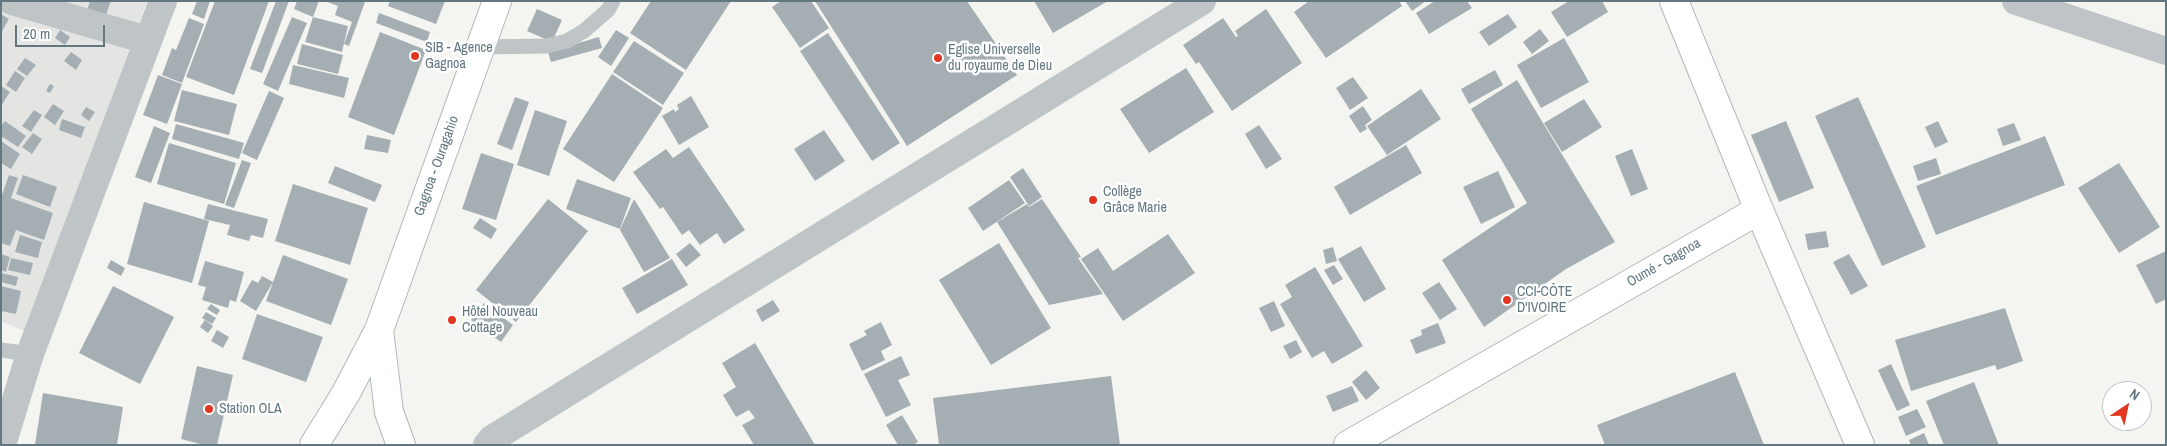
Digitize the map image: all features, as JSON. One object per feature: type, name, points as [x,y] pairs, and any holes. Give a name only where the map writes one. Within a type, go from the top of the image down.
[{"type":"main road","name":"Gagnoa - Ouragahio","points":[[314,445],[346,393],[378,330],[497,1]]},
{"type":"main road","points":[[1674,1],[1759,210],[1860,445]]},
{"type":"main road","name":"Oumé - Gagnoa","points":[[1348,445],[1759,210]]},
{"type":"main road","name":"Gagnoa - Ouragahio","points":[[378,330],[389,412],[401,445]]},
{"type":"street","points":[[12,1],[147,40]]},
{"type":"street","points":[[2,445],[30,354],[163,1]]},
{"type":"street","points":[[2016,1],[2166,51]]},
{"type":"street","points":[[482,443],[1197,2]]},
{"type":"lane","points":[[481,46],[546,46],[568,40],[584,31],[608,10],[613,1]]},
{"type":"lane","points":[[1,350],[30,354]]},
{"type":"shaded area","points":[[1,1],[147,1],[26,332],[1,321]]},
{"type":"building","points":[[90,1],[111,1],[104,20],[86,13]]},
{"type":"building","points":[[197,1],[210,1],[204,19],[192,14]]},
{"type":"building","points":[[215,1],[269,1],[234,95],[186,77]]},
{"type":"building","points":[[276,1],[289,1],[262,73],[250,69]]},
{"type":"building","points":[[297,1],[319,1],[313,17],[294,9]]},
{"type":"building","points":[[325,1],[365,2],[349,46],[344,44],[352,22],[335,15],[338,6]]},
{"type":"building","points":[[390,1],[445,1],[436,24],[388,6]]},
{"type":"building","points":[[651,1],[731,1],[686,70],[630,33]]},
{"type":"building","points":[[781,1],[811,1],[829,28],[800,48],[772,7]]},
{"type":"building","points":[[815,1],[967,1],[1017,75],[907,146]]},
{"type":"building","points":[[1034,1],[1108,1],[1053,33]]},
{"type":"building","points":[[1309,1],[1399,1],[1402,6],[1326,58],[1294,12]]},
{"type":"building","points":[[1405,1],[1426,1],[1412,11]]},
{"type":"building","points":[[1435,1],[1467,1],[1472,8],[1429,34],[1416,13]]},
{"type":"building","points":[[1569,1],[1602,1],[1608,12],[1567,37],[1551,12]]},
{"type":"building","points":[[537,9],[562,20],[552,42],[527,31]]},
{"type":"building","points":[[1266,9],[1302,63],[1232,111],[1199,62],[1196,64],[1183,45],[1223,18],[1236,37],[1238,36],[1235,31]]},
{"type":"building","points":[[379,13],[430,32],[427,42],[376,23]]},
{"type":"building","points":[[1,14],[9,19],[1,33]]},
{"type":"building","points":[[1508,14],[1517,27],[1489,46],[1479,32]]},
{"type":"building","points":[[292,17],[307,23],[278,91],[263,84]]},
{"type":"building","points":[[313,17],[348,26],[342,52],[305,42]]},
{"type":"building","points":[[189,18],[204,24],[182,83],[162,75],[172,48],[176,50]]},
{"type":"building","points":[[1540,29],[1549,41],[1532,54],[1523,42]]},
{"type":"building","points":[[60,30],[70,37],[65,45],[55,38]]},
{"type":"building","points":[[616,30],[629,38],[611,66],[598,57]]},
{"type":"building","points":[[380,32],[426,50],[394,135],[348,117]]},
{"type":"building","points":[[828,33],[900,143],[872,161],[800,51]]},
{"type":"building","points":[[599,37],[602,48],[551,62],[548,52]]},
{"type":"building","points":[[1564,38],[1589,82],[1541,108],[1517,65]]},
{"type":"building","points":[[634,41],[684,73],[663,105],[613,72]]},
{"type":"building","points":[[302,44],[343,55],[338,74],[297,64]]},
{"type":"building","points":[[71,52],[82,60],[76,70],[64,61]]},
{"type":"building","points":[[25,58],[36,65],[27,76],[17,69]]},
{"type":"building","points":[[293,65],[349,78],[344,98],[289,84]]},
{"type":"building","points":[[1186,68],[1214,112],[1149,153],[1120,109]]},
{"type":"building","points":[[1495,70],[1503,85],[1469,104],[1461,89]]},
{"type":"building","points":[[15,71],[25,78],[16,92],[6,85]]},
{"type":"building","points":[[612,74],[663,108],[614,182],[563,149]]},
{"type":"building","points":[[158,75],[182,84],[167,124],[143,115]]},
{"type":"building","points":[[1353,77],[1368,98],[1350,110],[1336,88]]},
{"type":"building","points":[[1517,80],[1615,242],[1566,269],[1484,327],[1442,260],[1527,203],[1471,109]]},
{"type":"building","points":[[50,84],[54,86],[50,93],[46,91]]},
{"type":"building","points":[[1,86],[10,92],[1,106]]},
{"type":"building","points":[[1421,89],[1441,119],[1387,155],[1367,126]]},
{"type":"building","points":[[182,90],[237,104],[229,135],[174,121]]},
{"type":"building","points":[[269,91],[284,98],[257,160],[242,153]]},
{"type":"building","points":[[691,96],[709,127],[679,145],[662,116],[674,109],[675,112],[679,109],[677,105]]},
{"type":"building","points":[[515,97],[529,102],[512,150],[497,144]]},
{"type":"building","points":[[1858,97],[1926,247],[1882,266],[1815,116]]},
{"type":"building","points":[[1584,99],[1602,127],[1562,152],[1544,123]]},
{"type":"building","points":[[53,104],[64,111],[55,125],[44,117]]},
{"type":"building","points":[[1363,106],[1372,120],[1365,125],[1367,129],[1360,133],[1349,116]]},
{"type":"building","points":[[86,107],[95,112],[89,121],[81,115]]},
{"type":"building","points":[[34,110],[42,115],[31,132],[22,126]]},
{"type":"building","points":[[535,110],[567,121],[549,176],[517,165]]},
{"type":"building","points":[[62,119],[85,127],[81,138],[59,130]]},
{"type":"building","points":[[5,121],[26,136],[18,147],[1,136],[1,126]]},
{"type":"building","points":[[1786,121],[1814,188],[1779,202],[1751,135]]},
{"type":"building","points":[[1938,121],[1948,142],[1935,148],[1925,127]]},
{"type":"building","points":[[2014,123],[2021,140],[2003,146],[1997,129]]},
{"type":"building","points":[[176,124],[244,143],[239,159],[172,139]]},
{"type":"building","points":[[1259,125],[1282,159],[1266,169],[1245,134]]},
{"type":"building","points":[[154,126],[170,133],[151,183],[135,177]]},
{"type":"building","points":[[824,130],[845,161],[815,181],[794,149]]},
{"type":"building","points":[[33,133],[42,139],[32,154],[22,147]]},
{"type":"building","points":[[367,135],[391,140],[388,153],[364,149]]},
{"type":"building","points":[[2045,136],[2065,185],[1936,235],[1916,186]]},
{"type":"building","points":[[1,141],[20,154],[11,169],[1,163]]},
{"type":"building","points":[[169,143],[236,163],[224,204],[157,184]]},
{"type":"building","points":[[1406,145],[1422,173],[1350,215],[1334,187]]},
{"type":"building","points":[[689,147],[745,230],[724,244],[717,233],[700,245],[689,230],[682,235],[663,207],[660,209],[633,172],[666,149],[673,158]]},
{"type":"building","points":[[1632,149],[1648,189],[1631,196],[1615,156]]},
{"type":"building","points":[[481,153],[514,164],[496,220],[462,209]]},
{"type":"building","points":[[1936,158],[1941,174],[1918,181],[1913,166]]},
{"type":"building","points":[[242,160],[251,163],[234,208],[225,205]]},
{"type":"building","points":[[2119,163],[2160,227],[2119,253],[2078,188]]},
{"type":"building","points":[[335,166],[382,185],[375,202],[328,183]]},
{"type":"building","points":[[1023,168],[1042,197],[1029,206],[1010,177]]},
{"type":"building","points":[[1498,171],[1515,207],[1481,224],[1463,187]]},
{"type":"building","points":[[9,175],[18,178],[11,198],[53,213],[44,240],[16,230],[10,246],[1,243],[1,198]]},
{"type":"building","points":[[23,175],[57,187],[50,207],[16,194]]},
{"type":"building","points":[[577,179],[631,198],[620,229],[566,209]]},
{"type":"building","points":[[1009,180],[1025,203],[983,231],[968,208]]},
{"type":"building","points":[[293,184],[368,208],[350,265],[275,241]]},
{"type":"building","points":[[548,199],[588,231],[516,322],[476,290]]},
{"type":"building","points":[[634,199],[670,258],[644,272],[620,230]]},
{"type":"building","points":[[1042,199],[1081,257],[1078,258],[1103,294],[1049,305],[997,222],[1027,204],[1029,207]]},
{"type":"building","points":[[144,202],[209,221],[192,283],[127,264]]},
{"type":"building","points":[[208,204],[268,219],[263,238],[251,235],[249,241],[227,235],[230,225],[204,219]]},
{"type":"building","points":[[480,218],[497,229],[491,239],[473,228]]},
{"type":"building","points":[[1826,231],[1829,247],[1808,250],[1805,234]]},
{"type":"building","points":[[1168,234],[1195,273],[1123,321],[1081,259],[1098,248],[1113,271]]},
{"type":"building","points":[[20,235],[42,242],[38,258],[15,252]]},
{"type":"building","points":[[690,243],[701,255],[686,267],[676,254]]},
{"type":"building","points":[[999,243],[1051,328],[991,365],[939,280]]},
{"type":"building","points":[[1361,246],[1386,289],[1364,302],[1338,259]]},
{"type":"building","points":[[1333,247],[1337,261],[1326,264],[1323,250]]},
{"type":"building","points":[[2166,251],[2166,299],[2156,304],[2136,265]]},
{"type":"building","points":[[1,254],[10,257],[6,272],[1,270]]},
{"type":"building","points":[[1849,254],[1868,286],[1851,295],[1833,262]]},
{"type":"building","points":[[283,255],[348,279],[331,325],[266,301]]},
{"type":"building","points":[[11,258],[33,263],[30,275],[8,270]]},
{"type":"building","points":[[672,259],[688,285],[637,314],[622,288]]},
{"type":"building","points":[[111,260],[125,268],[121,276],[107,268]]},
{"type":"building","points":[[205,261],[244,272],[236,302],[230,300],[228,308],[202,300],[206,287],[198,285]]},
{"type":"building","points":[[1334,265],[1343,279],[1333,285],[1324,270]]},
{"type":"building","points":[[1315,267],[1363,346],[1332,364],[1324,351],[1312,358],[1280,304],[1292,297],[1285,285]]},
{"type":"building","points":[[1,273],[18,277],[16,286],[1,282]]},
{"type":"building","points":[[262,276],[273,282],[256,311],[240,301],[252,280],[258,283]]},
{"type":"building","points":[[1439,282],[1457,309],[1440,320],[1422,293]]},
{"type":"building","points":[[1,286],[21,291],[16,314],[1,311]]},
{"type":"building","points":[[113,286],[174,317],[140,384],[79,353]]},
{"type":"building","points":[[773,300],[780,311],[762,322],[756,310]]},
{"type":"building","points":[[1274,301],[1285,326],[1271,332],[1259,308]]},
{"type":"building","points":[[484,303],[513,325],[501,342],[471,320]]},
{"type":"building","points":[[211,304],[220,310],[217,315],[207,309]]},
{"type":"building","points":[[2005,308],[2023,361],[1997,370],[1995,365],[1911,391],[1895,340]]},
{"type":"building","points":[[206,312],[216,318],[212,324],[202,318]]},
{"type":"building","points":[[257,314],[323,337],[306,382],[242,359]]},
{"type":"building","points":[[205,320],[213,326],[208,333],[200,327]]},
{"type":"building","points":[[881,322],[892,345],[881,351],[885,360],[862,371],[849,344],[867,335],[864,331]]},
{"type":"building","points":[[1438,323],[1446,343],[1416,354],[1410,340],[1422,335],[1421,330]]},
{"type":"building","points":[[217,330],[229,337],[223,348],[211,341]]},
{"type":"building","points":[[1296,340],[1302,352],[1290,359],[1283,346]]},
{"type":"building","points":[[755,343],[815,445],[754,445],[742,425],[755,418],[749,410],[736,417],[723,395],[736,387],[722,363]]},
{"type":"building","points":[[901,356],[910,375],[898,380],[911,405],[886,417],[864,374]]},
{"type":"building","points":[[1891,364],[1910,405],[1897,411],[1878,370]]},
{"type":"building","points":[[197,366],[233,375],[217,445],[204,445],[181,439]]},
{"type":"building","points":[[1366,370],[1380,388],[1366,400],[1352,382]]},
{"type":"building","points":[[1735,372],[1764,445],[1605,445],[1597,425]]},
{"type":"building","points":[[1111,376],[1120,445],[939,445],[933,398]]},
{"type":"building","points":[[1974,382],[1999,445],[1944,445],[1926,401]]},
{"type":"building","points":[[1352,386],[1359,401],[1333,412],[1326,396]]},
{"type":"building","points":[[43,393],[123,407],[117,445],[35,445]]},
{"type":"building","points":[[1917,409],[1926,427],[1906,436],[1898,417]]},
{"type":"building","points":[[902,415],[918,442],[913,445],[898,445],[886,425]]},
{"type":"building","points":[[1924,433],[1929,445],[1911,445],[1909,440]]},
{"type":"place","name":"SIB - Agence Gagnoa","points":[[415,56]]},
{"type":"place","name":"Eglise Universelle du royaume de Dieu","points":[[938,58]]},
{"type":"place","name":"Collège Grâce Marie","points":[[1093,200]]},
{"type":"place","name":"CCI-CÔTE D'IVOIRE","points":[[1507,300]]},
{"type":"place","name":"Hôtel Nouveau Cottage","points":[[452,320]]},
{"type":"place","name":"Station OLA","points":[[209,409]]}]
